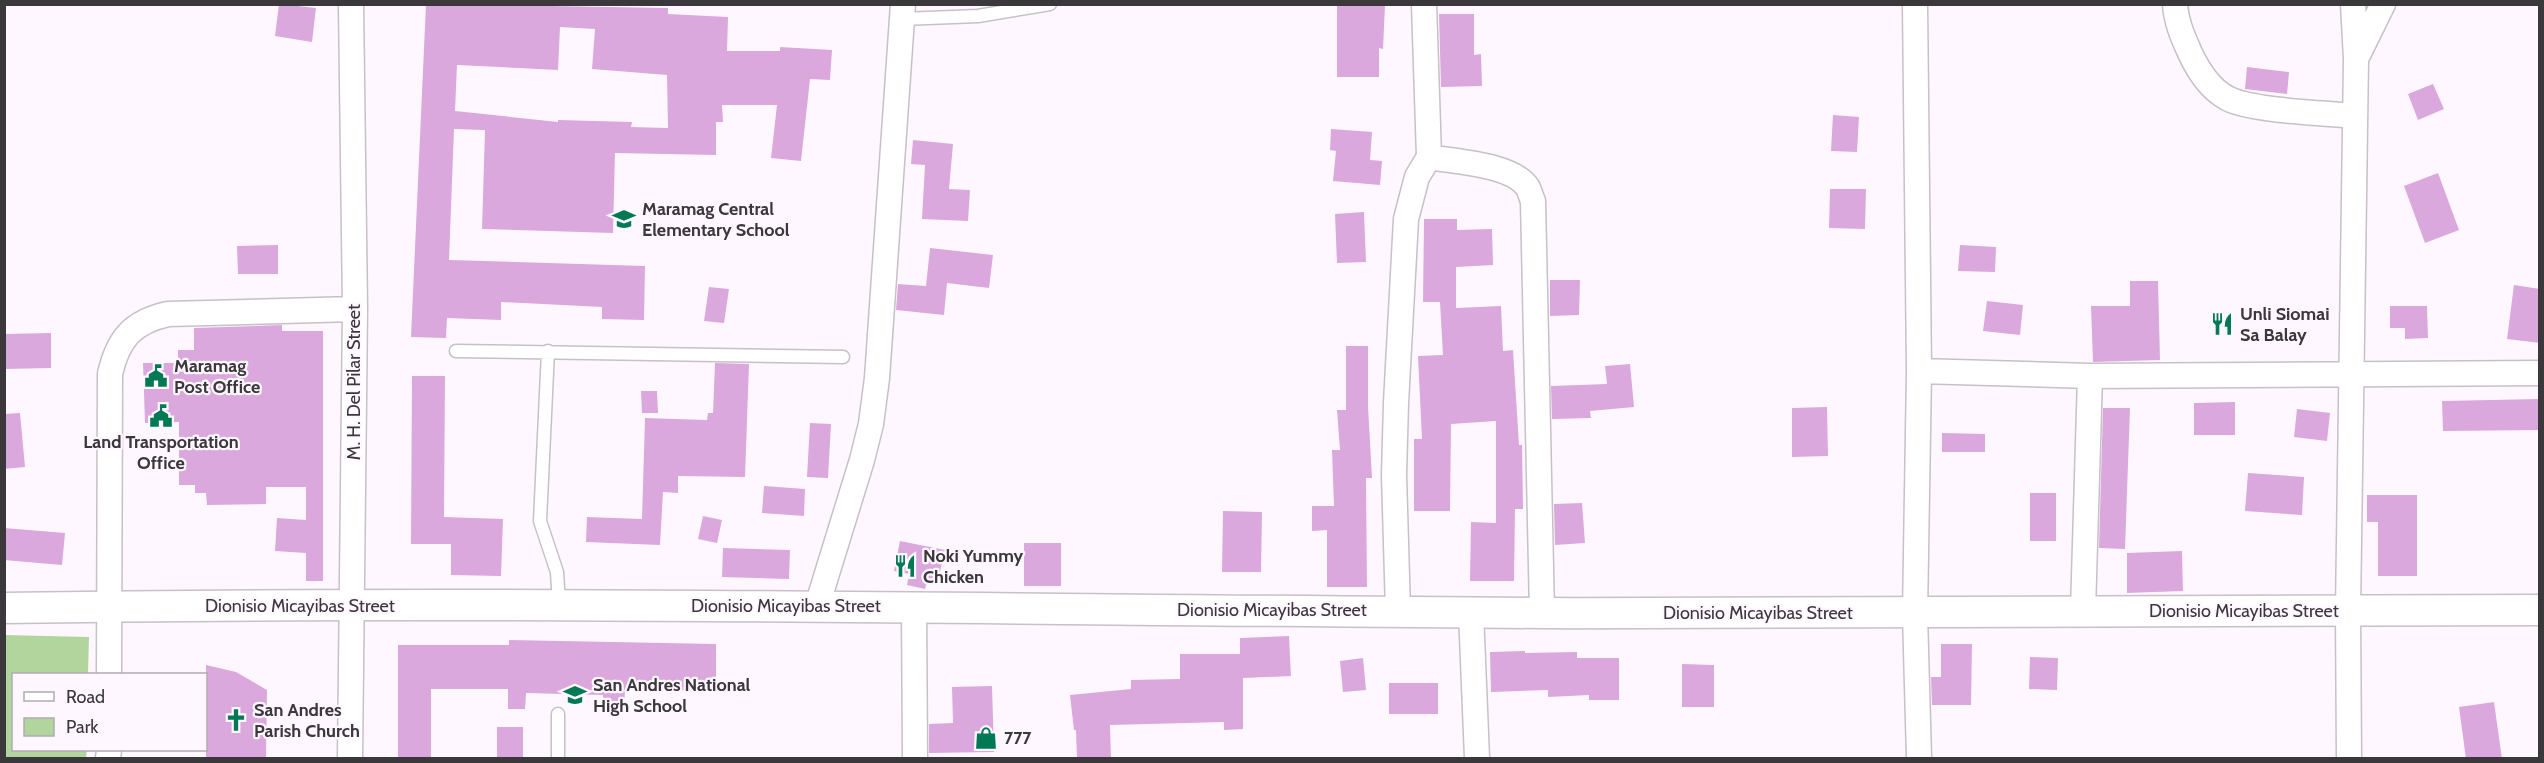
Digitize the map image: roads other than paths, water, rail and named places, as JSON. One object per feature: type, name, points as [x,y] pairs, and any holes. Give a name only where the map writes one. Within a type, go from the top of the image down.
[{"type":"street","name":"M. H. Del Pilar Street","points":[[350,759],[355,309],[351,4]]},
{"type":"street","points":[[1398,611],[1394,475],[1406,219],[1417,177],[1429,157],[1424,4]]},
{"type":"street","points":[[1914,4],[1919,371],[1915,614],[1919,759]]},
{"type":"street","points":[[2175,4],[2181,34],[2192,57],[2202,75],[2227,98],[2253,105],[2355,116]]},
{"type":"street","points":[[2349,759],[2348,610],[2356,59],[2353,4]]},
{"type":"street","points":[[2356,59],[2383,4]]},
{"type":"street","points":[[817,606],[871,424],[877,378],[902,12]]},
{"type":"street","points":[[1429,157],[1497,169],[1514,176],[1527,187],[1533,201],[1542,613]]},
{"type":"street","points":[[109,673],[110,374],[114,357],[122,341],[148,318],[168,314],[355,309]]},
{"type":"street","points":[[1919,371],[2090,376],[2540,373]]},
{"type":"street","points":[[2083,611],[2090,376]]},
{"type":"street","name":"Dionisio Micayibas Street","points":[[4,608],[817,606],[1915,614],[2083,611],[2540,610]]},
{"type":"street","points":[[914,608],[915,759]]},
{"type":"street","points":[[1471,612],[1477,759]]},
{"type":"lane","points":[[902,12],[978,16],[1050,4]]},
{"type":"lane","points":[[456,351],[843,357]]},
{"type":"lane","points":[[548,351],[540,521],[558,572],[559,606]]},
{"type":"lane","points":[[558,714],[558,759]]},
{"type":"place","name":"Maramag Central Elementary School","points":[[624,219]]},
{"type":"place","name":"Unli Siomai Sa Balay","points":[[2222,324]]},
{"type":"place","name":"Maramag Post Office","points":[[156,376]]},
{"type":"place","name":"Land Transportation Office","points":[[161,416]]},
{"type":"place","name":"Noki Yummy Chicken","points":[[905,566]]},
{"type":"place","name":"San Andres National High School","points":[[575,695]]},
{"type":"place","name":"San Andres Parish Church","points":[[236,720]]},
{"type":"place","name":"777","points":[[986,738]]}]
